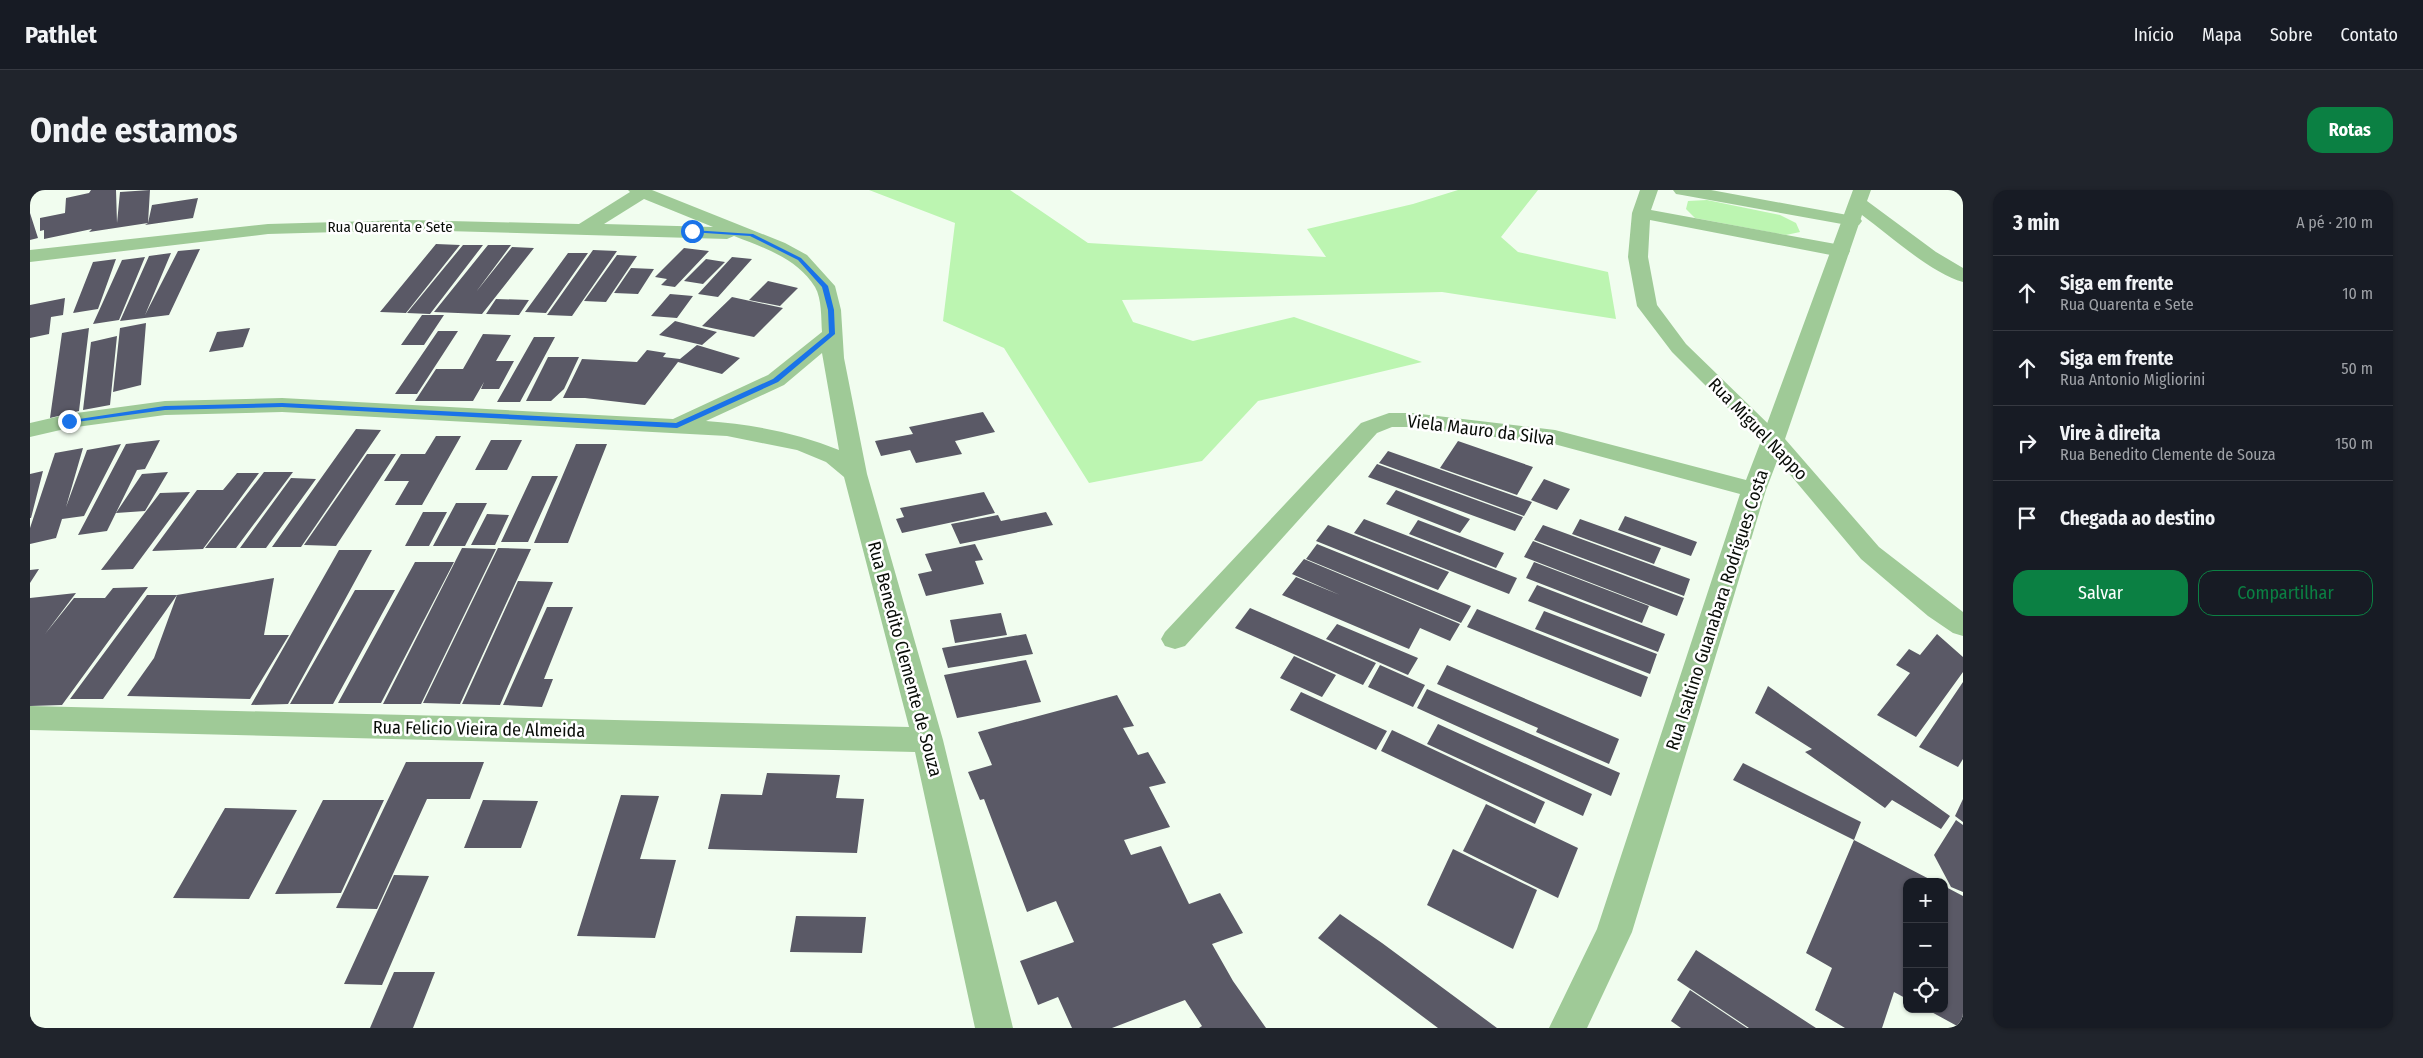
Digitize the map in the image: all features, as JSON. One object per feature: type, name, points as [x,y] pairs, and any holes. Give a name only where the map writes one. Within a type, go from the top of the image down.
[{"type":"street","name":"Rua Miguel Nappo","points":[[1648,190],[1641,213],[1638,256],[1647,306],[1679,348],[1773,440],[1870,554],[1938,609],[1963,626]]},
{"type":"street","points":[[1682,190],[1858,225],[1928,256],[1963,276]]},
{"type":"street","points":[[582,230],[640,191]]},
{"type":"street","name":"Rua Benedito Clemente de Souza","points":[[640,191],[751,235],[800,259],[825,286],[831,310],[833,358],[855,474],[928,740],[994,1028]]},
{"type":"street","points":[[1641,213],[1858,225],[1928,256]]},
{"type":"street","name":"Rua Quarenta e Sete","points":[[30,256],[130,243],[268,229],[409,225],[692,231],[751,235]]},
{"type":"street","name":"Rua Isaltino Guanabara Rodrigues Costa","points":[[1568,1028],[1614,932],[1754,490],[1858,225]]},
{"type":"street","points":[[677,426],[776,380],[832,334]]},
{"type":"street","points":[[30,430],[69,421],[165,408],[282,405],[677,426],[726,429],[804,444],[834,457],[855,474]]},
{"type":"street","name":"Viela Mauro da Silva","points":[[1175,639],[1369,428],[1390,420],[1412,420],[1555,437],[1754,490]]},
{"type":"street","name":"Rua Felicio Vieira de Almeida","points":[[30,718],[928,740]]},
{"type":"green space","points":[[869,190],[1010,190],[1088,243],[1326,257],[1307,229],[1413,204],[1458,190],[1538,190],[1501,237],[1518,252],[1608,272],[1616,319],[1442,292],[1122,300],[1133,322],[1193,341],[1294,317],[1422,362],[1258,401],[1202,461],[1089,483],[1004,348],[943,321],[955,223]]},
{"type":"green space","points":[[1707,200],[1780,215],[1796,223],[1800,232],[1786,235],[1695,218],[1686,209],[1688,201]]},
{"type":"building","points":[[91,190],[116,190],[117,223],[120,192],[150,190],[148,223],[89,232],[92,229],[44,239],[44,230],[40,231],[40,218],[65,213],[66,198],[89,193]]},
{"type":"building","points":[[198,198],[193,218],[145,225],[148,223],[152,205]]},
{"type":"building","points":[[30,213],[38,238],[30,240]]},
{"type":"building","points":[[436,244],[460,245],[406,313],[380,312]]},
{"type":"building","points":[[463,245],[483,245],[430,314],[407,313]]},
{"type":"building","points":[[488,245],[511,245],[476,292],[512,247],[534,248],[482,314],[434,312]]},
{"type":"building","points":[[684,248],[709,251],[675,287],[661,285],[667,279],[655,277]]},
{"type":"building","points":[[200,249],[169,315],[120,321],[149,256],[171,253],[145,315],[178,251]]},
{"type":"building","points":[[593,250],[617,251],[572,316],[547,315]]},
{"type":"building","points":[[568,253],[588,253],[546,313],[525,312]]},
{"type":"building","points":[[617,255],[637,256],[606,302],[584,301]]},
{"type":"building","points":[[145,257],[119,320],[93,324],[122,260]]},
{"type":"building","points":[[732,257],[752,259],[718,297],[698,294]]},
{"type":"building","points":[[116,259],[98,309],[73,313],[93,262]]},
{"type":"building","points":[[706,259],[725,262],[703,284],[684,281]]},
{"type":"building","points":[[631,268],[654,269],[638,294],[614,293]]},
{"type":"building","points":[[768,281],[798,288],[780,306],[749,300]]},
{"type":"building","points":[[670,294],[693,296],[677,318],[651,316]]},
{"type":"building","points":[[732,297],[783,308],[754,337],[702,326]]},
{"type":"building","points":[[65,298],[63,315],[51,317],[49,334],[30,338],[30,305]]},
{"type":"building","points":[[496,299],[529,300],[519,315],[486,314]]},
{"type":"building","points":[[422,315],[444,315],[424,345],[401,345]]},
{"type":"building","points":[[675,321],[717,332],[702,345],[659,335]]},
{"type":"building","points":[[146,323],[141,385],[113,392],[120,328]]},
{"type":"building","points":[[89,328],[79,411],[50,418],[62,333]]},
{"type":"building","points":[[250,328],[243,347],[209,352],[217,332]]},
{"type":"building","points":[[438,331],[458,331],[417,394],[395,394]]},
{"type":"building","points":[[483,334],[511,335],[496,361],[514,361],[499,389],[481,389],[484,382],[473,401],[415,401],[436,369],[463,369]]},
{"type":"building","points":[[117,336],[110,405],[83,410],[91,342]]},
{"type":"building","points":[[534,337],[555,337],[520,402],[497,402]]},
{"type":"building","points":[[697,345],[740,358],[722,374],[678,362],[645,405],[585,398],[563,398],[582,359],[637,362],[647,350],[666,353],[663,357],[680,359]]},
{"type":"building","points":[[548,357],[579,357],[564,389],[551,401],[526,401]]},
{"type":"building","points":[[983,412],[995,432],[955,441],[962,454],[916,463],[910,450],[881,456],[875,441],[913,434],[909,427]]},
{"type":"building","points":[[356,429],[381,430],[301,547],[272,547]]},
{"type":"building","points":[[436,436],[461,436],[422,505],[395,505],[409,481],[384,481],[401,454],[425,454]]},
{"type":"building","points":[[160,440],[145,469],[137,470],[107,531],[78,535],[126,444]]},
{"type":"building","points":[[491,440],[522,440],[507,470],[475,470]]},
{"type":"building","points":[[1458,441],[1533,467],[1517,495],[1440,468]]},
{"type":"building","points":[[121,444],[84,516],[62,519],[56,538],[30,544],[30,528],[55,453],[83,448],[66,507],[87,450]]},
{"type":"building","points":[[576,444],[607,444],[568,543],[534,543]]},
{"type":"building","points":[[1388,451],[1532,502],[1524,516],[1379,463]]},
{"type":"building","points":[[367,454],[396,454],[336,546],[304,545]]},
{"type":"building","points":[[1377,464],[1523,517],[1515,531],[1368,477]]},
{"type":"building","points":[[43,471],[31,518],[30,518],[30,474]]},
{"type":"building","points":[[168,472],[145,511],[116,513],[142,474]]},
{"type":"building","points":[[264,472],[293,472],[236,548],[205,548]]},
{"type":"building","points":[[237,473],[259,473],[203,549],[152,551],[197,490],[223,490]]},
{"type":"building","points":[[532,476],[558,476],[528,542],[501,542]]},
{"type":"building","points":[[291,478],[316,479],[266,548],[240,548]]},
{"type":"building","points":[[1544,479],[1570,489],[1557,510],[1531,500]]},
{"type":"building","points":[[1396,490],[1470,519],[1460,533],[1386,504]]},
{"type":"building","points":[[190,492],[133,569],[101,570],[160,493]]},
{"type":"building","points":[[984,492],[995,513],[902,533],[896,519],[904,517],[900,508]]},
{"type":"building","points":[[456,503],[487,503],[465,546],[433,546]]},
{"type":"building","points":[[423,512],[447,512],[429,546],[405,546]]},
{"type":"building","points":[[1046,512],[1053,525],[960,544],[951,524],[998,515],[1001,521]]},
{"type":"building","points":[[487,514],[509,515],[495,545],[471,545]]},
{"type":"building","points":[[1625,516],[1697,542],[1691,556],[1618,530]]},
{"type":"building","points":[[1364,519],[1517,578],[1509,594],[1354,533]]},
{"type":"building","points":[[1580,519],[1661,548],[1654,564],[1572,534]]},
{"type":"building","points":[[1418,520],[1504,553],[1496,568],[1409,534]]},
{"type":"building","points":[[1328,525],[1449,572],[1438,590],[1316,541]]},
{"type":"building","points":[[1543,525],[1690,579],[1684,596],[1534,540]]},
{"type":"building","points":[[1533,541],[1684,598],[1677,616],[1524,557]]},
{"type":"building","points":[[975,544],[983,560],[975,561],[984,584],[926,596],[918,574],[932,571],[925,554]]},
{"type":"building","points":[[1317,544],[1471,606],[1461,623],[1306,559]]},
{"type":"building","points":[[462,548],[496,549],[421,704],[383,704]]},
{"type":"building","points":[[498,548],[531,549],[460,704],[423,703]]},
{"type":"building","points":[[339,550],[372,550],[288,704],[251,705]]},
{"type":"building","points":[[1304,559],[1460,624],[1450,641],[1420,628],[1409,649],[1282,595],[1296,577],[1340,595],[1292,574]]},
{"type":"building","points":[[415,562],[454,562],[381,703],[338,703]]},
{"type":"building","points":[[1534,562],[1649,606],[1642,623],[1526,578]]},
{"type":"building","points":[[39,569],[30,583],[30,570]]},
{"type":"building","points":[[274,578],[264,635],[289,635],[250,699],[127,696],[154,658],[177,595]]},
{"type":"building","points":[[518,581],[553,582],[500,705],[462,704]]},
{"type":"building","points":[[1537,585],[1665,634],[1658,652],[1528,601]]},
{"type":"building","points":[[148,587],[62,705],[30,706],[30,598],[76,593],[45,634],[74,598],[105,598],[113,588]]},
{"type":"building","points":[[355,590],[395,590],[333,704],[290,704]]},
{"type":"building","points":[[147,595],[177,595],[103,699],[70,699]]},
{"type":"building","points":[[547,607],[573,607],[544,679],[553,679],[542,707],[503,705]]},
{"type":"building","points":[[1250,608],[1376,663],[1363,685],[1235,628]]},
{"type":"building","points":[[1477,609],[1648,677],[1641,697],[1467,627]]},
{"type":"building","points":[[1544,611],[1657,654],[1650,674],[1535,629]]},
{"type":"building","points":[[1001,613],[1007,635],[955,643],[950,620]]},
{"type":"building","points":[[1337,624],[1418,658],[1408,675],[1326,639]]},
{"type":"building","points":[[1026,634],[1033,654],[948,668],[942,648]]},
{"type":"building","points":[[1937,634],[1963,657],[1963,672],[1916,737],[1877,715],[1910,673],[1896,665],[1909,649],[1920,655]]},
{"type":"building","points":[[1294,656],[1336,675],[1322,697],[1280,678]]},
{"type":"building","points":[[1026,660],[1041,702],[957,718],[944,675]]},
{"type":"building","points":[[1380,665],[1425,685],[1413,707],[1368,687]]},
{"type":"building","points":[[1447,665],[1619,739],[1609,764],[1536,732],[1538,728],[1437,684]]},
{"type":"building","points":[[1963,682],[1963,759],[1958,767],[1919,747]]},
{"type":"building","points":[[1768,686],[1950,816],[1941,829],[1892,800],[1885,808],[1805,752],[1812,749],[1755,713]]},
{"type":"building","points":[[1427,689],[1620,773],[1611,796],[1417,708]]},
{"type":"building","points":[[1301,692],[1387,731],[1376,750],[1290,710]]},
{"type":"building","points":[[1117,695],[1134,726],[1123,728],[1138,755],[1148,752],[1166,783],[1149,787],[1170,827],[1124,840],[1131,855],[1161,846],[1189,904],[1220,893],[1243,933],[1212,944],[1233,981],[1266,1028],[1199,1028],[1202,1026],[1185,1000],[1112,1028],[1072,1028],[1058,997],[1038,1005],[1020,961],[1074,942],[1056,901],[1027,912],[984,799],[980,800],[968,772],[992,765],[978,732]]},
{"type":"building","points":[[1438,724],[1592,794],[1583,816],[1427,744]]},
{"type":"building","points":[[1392,730],[1545,802],[1535,824],[1381,751]]},
{"type":"building","points":[[406,762],[484,762],[470,799],[427,799],[377,909],[336,908]]},
{"type":"building","points":[[1743,763],[1861,822],[1854,840],[1733,780]]},
{"type":"building","points":[[767,773],[840,775],[836,798],[864,799],[857,853],[708,849],[721,794],[762,795]]},
{"type":"building","points":[[621,795],[659,796],[640,859],[676,860],[655,938],[577,936]]},
{"type":"building","points":[[1963,799],[1963,822],[1955,816]]},
{"type":"building","points":[[323,800],[384,800],[341,893],[275,894]]},
{"type":"building","points":[[483,800],[538,801],[521,848],[464,848]]},
{"type":"building","points":[[1486,804],[1578,848],[1558,898],[1463,851]]},
{"type":"building","points":[[225,808],[297,810],[249,899],[173,898]]},
{"type":"building","points":[[1956,820],[1963,825],[1963,892],[1951,887],[1948,878],[1946,878],[1934,855]]},
{"type":"building","points":[[1854,840],[1927,878],[1903,878],[1903,997],[1894,992],[1882,1028],[1845,1028],[1815,1010],[1832,968],[1806,953]]},
{"type":"building","points":[[1453,849],[1537,890],[1513,949],[1427,905]]},
{"type":"building","points":[[394,875],[429,876],[382,985],[344,984]]},
{"type":"building","points":[[1948,888],[1963,896],[1963,1016],[1959,1027],[1933,1013],[1948,1013]]},
{"type":"building","points":[[1340,914],[1497,1028],[1438,1028],[1318,938]]},
{"type":"building","points":[[796,916],[866,917],[862,953],[790,952]]},
{"type":"building","points":[[1696,950],[1816,1028],[1749,1028],[1677,980]]},
{"type":"building","points":[[394,972],[435,972],[413,1028],[370,1028]]},
{"type":"building","points":[[1690,990],[1747,1028],[1681,1028],[1671,1021]]},
{"type":"route","points":[[69,421],[165,408],[282,405],[677,426],[776,380],[832,334],[831,310],[825,286],[800,259],[751,235],[692,231]]}]
